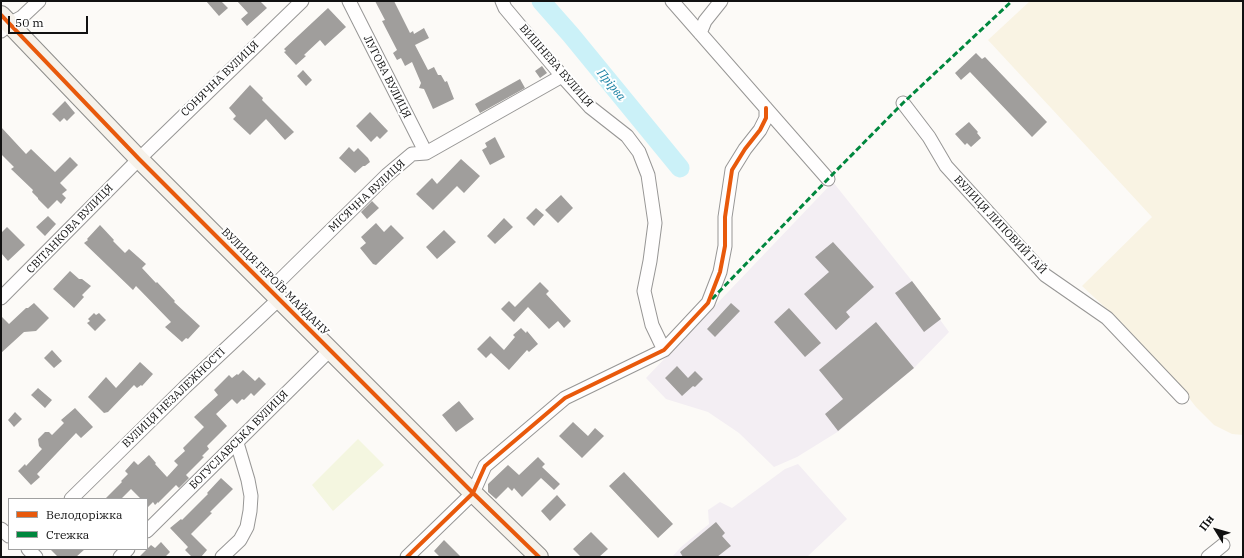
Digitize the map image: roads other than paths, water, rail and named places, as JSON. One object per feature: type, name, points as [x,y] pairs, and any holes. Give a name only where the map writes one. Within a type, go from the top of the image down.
[{"type":"street","points":[[4,23],[22,17],[39,1]]},
{"type":"street","name":"СОНЯЧНА ВУЛИЦЯ","points":[[139,159],[302,1]]},
{"type":"street","name":"ЛУГОВА ВУЛИЦЯ","points":[[349,1],[426,153]]},
{"type":"street","name":"ВИШНЕВА ВУЛИЦЯ","points":[[502,1],[505,8],[562,76],[590,106],[627,136],[639,152],[648,175],[655,223],[644,291],[652,325],[664,350]]},
{"type":"street","points":[[672,1],[828,178]]},
{"type":"street","points":[[700,33],[705,21],[721,1]]},
{"type":"street","name":"ВУЛИЦЯ ГЕРОЇВ МАЙДАНУ","points":[[4,23],[473,493],[539,557]]},
{"type":"street","name":"МІСЯЧНА ВУЛИЦЯ","points":[[274,294],[387,175],[412,154],[426,153],[562,76]]},
{"type":"street","name":"ВУЛИЦЯ ЛИПОВИЙ ГАЙ","points":[[904,104],[930,137],[946,166],[1045,275],[1106,318],[1182,397]]},
{"type":"street","points":[[407,557],[473,493],[485,466],[565,398],[664,350],[708,303],[720,272],[725,246],[725,217],[732,170],[745,149],[760,130],[766,118],[766,108]]},
{"type":"street","name":"СВІТАНКОВА ВУЛИЦЯ","points":[[1,298],[139,159]]},
{"type":"street","name":"ВУЛИЦЯ НЕЗАЛЕЖНОСТІ","points":[[72,498],[179,392],[274,294]]},
{"type":"street","name":"БОГУСЛАВСЬКА ВУЛИЦЯ","points":[[148,529],[330,350]]},
{"type":"street","points":[[222,557],[240,540],[247,528],[250,511],[251,496],[248,480],[237,443]]},
{"type":"street","points":[[1208,557],[1223,545]]},
{"type":"waterway","name":"Прірва","points":[[541,1],[571,35],[680,168]]}]
